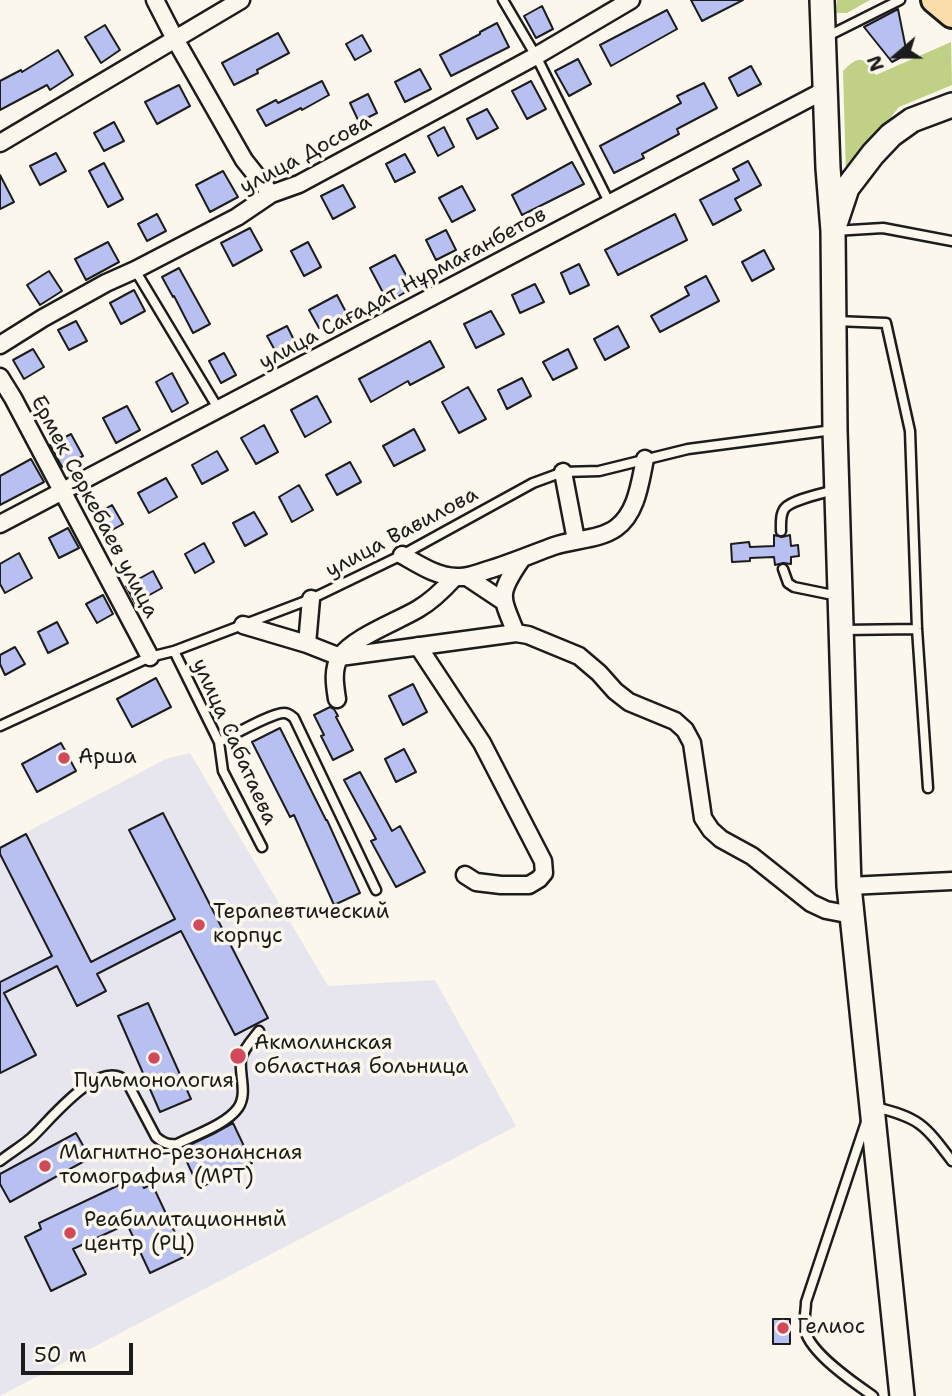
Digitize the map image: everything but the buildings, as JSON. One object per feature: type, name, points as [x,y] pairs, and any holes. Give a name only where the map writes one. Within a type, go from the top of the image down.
[{"type":"main road","points":[[934,0],[952,15]]},
{"type":"street","points":[[155,0],[244,160],[271,194]]},
{"type":"street","points":[[0,143],[241,0]]},
{"type":"street","name":"улица Досова","points":[[0,345],[106,283],[237,217],[271,194],[299,184],[536,56],[631,0]]},
{"type":"street","points":[[822,0],[833,231],[835,430],[849,886],[902,1396]]},
{"type":"street","name":"улица Сағадат Нұрмағанбетов","points":[[0,524],[825,90]]},
{"type":"street","points":[[833,231],[847,188],[873,154],[891,135],[912,120],[952,105]]},
{"type":"street","name":"Ермек Серкебаев улица","points":[[0,377],[150,657]]},
{"type":"street","points":[[337,699],[335,676],[340,657],[352,645],[418,609],[461,577],[521,560],[555,545],[600,536],[616,528],[631,510],[645,459]]},
{"type":"street","points":[[563,472],[576,540]]},
{"type":"street","points":[[402,555],[439,574],[461,577],[503,601]]},
{"type":"street","points":[[516,633],[503,601],[503,592],[506,582],[521,560]]},
{"type":"street","points":[[307,644],[311,599]]},
{"type":"street","points":[[243,625],[340,657],[516,633],[528,635],[579,656],[629,702],[674,721],[685,730],[692,743],[703,818],[720,839],[752,856],[811,903],[827,910],[852,915]]},
{"type":"street","points":[[418,646],[482,743],[543,861],[544,873],[528,885],[476,882],[465,876]]},
{"type":"street","points":[[849,886],[952,881]]},
{"type":"lane","points":[[503,0],[536,56],[610,204]]},
{"type":"lane","points":[[824,38],[900,0]]},
{"type":"lane","points":[[833,231],[883,228],[952,241]]},
{"type":"lane","points":[[135,270],[219,410]]},
{"type":"lane","points":[[835,321],[886,323],[910,431],[917,629],[928,788]]},
{"type":"lane","name":"улица Вавилова","points":[[0,726],[150,657],[174,651],[311,599],[402,555],[533,482],[563,472],[598,471],[688,449],[835,430]]},
{"type":"lane","points":[[781,531],[785,509],[796,502],[837,489]]},
{"type":"lane","points":[[783,569],[788,583],[794,587],[840,596]]},
{"type":"lane","points":[[841,630],[917,629]]},
{"type":"lane","name":"улица Сабатаева","points":[[174,651],[219,742],[223,771],[262,846]]},
{"type":"lane","points":[[219,742],[271,716],[283,713],[294,718],[376,890]]},
{"type":"lane","points":[[0,1161],[30,1139],[77,1092],[97,1080],[114,1075],[121,1076],[127,1082],[156,1137],[162,1142],[177,1144],[226,1120],[241,1105],[241,1059],[259,1031]]},
{"type":"lane","points":[[873,1396],[817,1352],[805,1331],[806,1302],[872,1106],[916,1120],[929,1130],[952,1161]]},
{"type":"shaded area","name":"Акмолинская областная больница","points":[[190,753],[328,986],[435,980],[516,1126],[0,1396],[0,846],[166,759]]},
{"type":"green space","points":[[837,0],[870,0],[847,13],[836,13]]},
{"type":"green space","points":[[951,42],[952,85],[899,107],[846,174],[843,71],[861,60],[868,64],[876,75]]},
{"type":"place","name":"Арша","points":[[64,758]]},
{"type":"place","name":"Терапевтический корпус","points":[[199,925]]},
{"type":"place","name":"Акмолинская областная больница","points":[[238,1056]]},
{"type":"place","name":"Пульмонология","points":[[154,1058]]},
{"type":"place","name":"Магнитно-резонансная томография (МРТ)","points":[[45,1166]]},
{"type":"place","name":"Реабилитационный центр (РЦ)","points":[[70,1233]]},
{"type":"place","name":"Гелиос","points":[[783,1328]]}]
